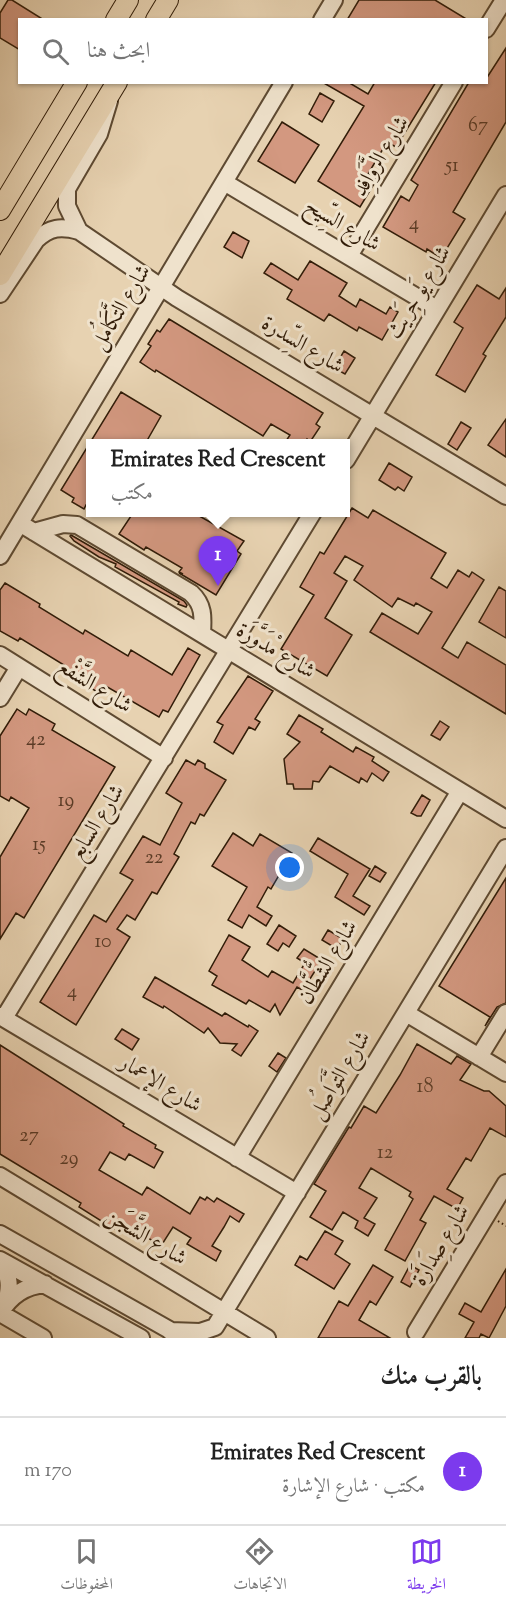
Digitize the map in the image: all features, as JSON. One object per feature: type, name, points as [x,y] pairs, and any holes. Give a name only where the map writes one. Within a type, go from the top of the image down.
[{"type":"main road","points":[[117,18],[128,0]]},
{"type":"main road","points":[[157,18],[168,0]]},
{"type":"main road","points":[[0,210],[76,84]]},
{"type":"main road","points":[[0,275],[113,89]]},
{"type":"street","points":[[323,18],[334,0]]},
{"type":"street","points":[[488,26],[504,0]]},
{"type":"street","name":"شارع التَّكَامُل","points":[[0,556],[27,528],[161,288],[283,84]]},
{"type":"street","name":"شارع الرَّوَافِد","points":[[349,256],[453,84]]},
{"type":"street","points":[[79,231],[67,206],[67,189],[99,134],[113,89]]},
{"type":"street","name":"شارع السِّيح","points":[[224,182],[437,309]]},
{"type":"street","name":"شارع يَو حِرَيث","points":[[350,451],[506,195]]},
{"type":"street","points":[[0,294],[42,234],[56,227],[79,231]]},
{"type":"street","name":"شارع السِّدرة","points":[[79,231],[161,288],[506,496]]},
{"type":"street","name":"شارع السابع","points":[[2,1017],[164,758],[311,517]]},
{"type":"street","points":[[27,528],[63,524],[77,525],[191,593],[204,614],[202,634]]},
{"type":"street","name":"شارع مْدَوَّرَة","points":[[27,528],[506,819]]},
{"type":"street","name":"شارع الشَّفْع","points":[[0,655],[164,758]]},
{"type":"street","points":[[0,698],[19,667]]},
{"type":"street","name":"شارع الشُّطَّان","points":[[237,1158],[460,791]]},
{"type":"street","name":"شارع التَّوَاصُل","points":[[219,1326],[406,1013],[501,867],[506,848]]},
{"type":"street","points":[[406,1013],[506,1073]]},
{"type":"street","points":[[479,1057],[506,1013]]},
{"type":"street","name":"شارع الإعمار","points":[[2,1017],[297,1193]]},
{"type":"street","name":"شارع الشَّجَن","points":[[0,1176],[219,1326],[267,1338]]},
{"type":"street","name":"شارع صِدَارَة","points":[[416,1332],[506,1183]]},
{"type":"street","points":[[0,1234],[177,1334],[200,1332],[219,1326]]},
{"type":"street","points":[[0,1260],[141,1338]]},
{"type":"street","points":[[0,1260],[5,1268],[9,1286],[2,1310]]},
{"type":"street","points":[[2,1310],[11,1298],[27,1288],[45,1284]]},
{"type":"street","points":[[2,1310],[43,1338]]},
{"type":"building","points":[[8,0],[12,0],[41,18],[18,18],[18,49],[0,38],[0,13]]},
{"type":"building","points":[[359,0],[435,0],[465,18],[348,18]]},
{"type":"building","points":[[506,48],[506,122],[453,212],[465,219],[441,258],[383,227],[401,196],[409,201],[418,185],[411,180],[468,84],[488,84],[488,76]]},
{"type":"building","points":[[326,84],[351,84],[368,94],[374,84],[435,84],[396,147],[387,142],[368,174],[377,179],[360,207],[318,181],[364,106]]},
{"type":"building","points":[[320,93],[334,101],[322,122],[309,114]]},
{"type":"building","points":[[282,122],[319,145],[295,183],[258,161]]},
{"type":"building","points":[[233,232],[249,241],[242,258],[224,247]]},
{"type":"building","points":[[310,261],[347,283],[339,296],[356,307],[360,299],[386,314],[390,307],[398,312],[382,340],[359,327],[357,331],[329,314],[324,321],[287,299],[292,290],[264,273],[271,263],[298,280]]},
{"type":"building","points":[[477,285],[499,299],[506,288],[506,317],[483,354],[486,356],[465,392],[436,375],[463,328],[454,322]]},
{"type":"building","points":[[169,319],[323,413],[316,424],[320,427],[312,439],[287,439],[290,435],[271,424],[263,436],[156,370],[155,372],[140,362],[151,346],[148,344],[157,330],[160,332]]},
{"type":"building","points":[[344,351],[355,358],[345,374],[334,368]]},
{"type":"building","points":[[121,392],[161,416],[148,439],[92,439]]},
{"type":"building","points":[[506,419],[506,457],[488,445]]},
{"type":"building","points":[[461,422],[471,428],[457,450],[448,444]]},
{"type":"building","points":[[86,449],[86,505],[84,509],[72,502],[74,498],[61,490]]},
{"type":"building","points":[[389,463],[412,477],[404,491],[398,487],[395,490],[379,480]]},
{"type":"building","points":[[352,508],[368,518],[373,510],[446,553],[431,578],[447,588],[458,570],[469,577],[472,572],[484,580],[442,648],[458,658],[467,642],[506,665],[506,714],[370,632],[382,613],[418,634],[432,612],[416,603],[414,606],[398,598],[392,607],[354,580],[363,566],[345,556],[334,573],[347,581],[325,618],[352,635],[327,676],[281,649],[314,595],[300,587],[320,552],[324,554],[347,517],[350,517]]},
{"type":"building","points":[[130,517],[201,517],[244,541],[237,551],[241,554],[216,595],[179,573],[183,574],[179,572],[182,568],[146,547],[144,550],[119,534]]},
{"type":"building","points":[[71,535],[184,601],[186,607],[115,567],[116,564],[99,557],[74,541]]},
{"type":"building","points":[[5,583],[83,634],[85,630],[128,656],[131,650],[172,675],[188,648],[200,655],[168,712],[163,710],[159,717],[104,685],[99,693],[61,670],[64,665],[20,638],[18,641],[0,631],[0,590]]},
{"type":"building","points":[[499,587],[506,591],[506,638],[479,622]]},
{"type":"building","points":[[248,676],[273,691],[255,719],[260,722],[255,730],[249,727],[233,754],[214,742],[223,725],[217,722]]},
{"type":"building","points":[[17,709],[26,715],[29,709],[55,724],[52,730],[115,767],[24,918],[16,913],[0,939],[0,857],[29,808],[11,797],[9,801],[0,796],[0,736]]},
{"type":"building","points":[[299,715],[323,729],[321,732],[353,752],[356,747],[374,757],[372,761],[389,772],[383,781],[372,773],[367,782],[361,778],[359,783],[330,766],[319,782],[313,781],[312,789],[294,789],[293,784],[287,784],[284,759],[300,742],[287,734]]},
{"type":"building","points":[[440,721],[449,727],[440,740],[431,735]]},
{"type":"building","points":[[186,760],[195,765],[198,760],[205,764],[205,768],[226,780],[204,816],[200,814],[195,824],[191,822],[174,854],[179,857],[157,894],[152,892],[135,920],[127,915],[117,929],[130,937],[76,1025],[40,1002],[94,915],[106,922],[133,880],[120,873],[143,836],[160,845],[182,803],[166,793]]},
{"type":"building","points":[[422,795],[430,800],[421,816],[417,816],[411,813]]},
{"type":"building","points":[[233,833],[253,846],[260,834],[292,853],[271,889],[268,887],[257,907],[272,916],[266,926],[249,915],[242,928],[228,920],[247,887],[212,866]]},
{"type":"building","points":[[318,838],[370,869],[353,896],[370,906],[364,915],[335,897],[348,874],[310,851]]},
{"type":"building","points":[[375,866],[386,873],[380,882],[369,876]]},
{"type":"building","points":[[506,878],[506,1003],[497,1007],[485,1026],[490,1017],[439,986]]},
{"type":"building","points":[[279,925],[296,936],[289,947],[283,943],[278,951],[267,944]]},
{"type":"building","points":[[328,930],[343,939],[337,949],[322,940]]},
{"type":"building","points":[[229,935],[250,947],[242,960],[268,977],[272,971],[293,983],[305,963],[297,958],[304,949],[322,960],[308,982],[316,986],[311,995],[297,987],[280,1015],[275,1004],[270,1012],[249,1000],[246,1004],[212,985],[217,976],[209,971]]},
{"type":"building","points":[[155,977],[222,1016],[225,1013],[258,1031],[241,1056],[232,1050],[237,1044],[220,1043],[208,1028],[204,1033],[164,1006],[163,1008],[143,997]]},
{"type":"building","points":[[122,1029],[139,1039],[132,1050],[115,1039]]},
{"type":"building","points":[[417,1044],[451,1064],[457,1056],[471,1064],[460,1080],[489,1091],[506,1106],[506,1137],[490,1128],[471,1161],[466,1158],[447,1189],[463,1198],[457,1209],[434,1196],[420,1220],[426,1223],[405,1261],[385,1250],[413,1199],[409,1196],[411,1192],[371,1168],[359,1188],[377,1198],[364,1218],[375,1224],[368,1236],[355,1228],[358,1221],[343,1212],[332,1230],[310,1217],[326,1191],[314,1184],[349,1127],[351,1128],[364,1106],[376,1113]]},
{"type":"building","points":[[0,1045],[124,1124],[123,1126],[156,1145],[155,1148],[163,1152],[154,1168],[129,1154],[125,1160],[110,1152],[99,1170],[142,1195],[147,1187],[190,1214],[200,1197],[205,1200],[207,1197],[214,1202],[217,1198],[244,1214],[239,1222],[230,1216],[212,1246],[221,1251],[216,1261],[187,1244],[191,1238],[173,1227],[161,1246],[119,1220],[114,1229],[79,1207],[81,1203],[0,1154]]},
{"type":"building","points":[[278,1053],[286,1058],[277,1072],[269,1066]]},
{"type":"building","points":[[325,1231],[343,1241],[335,1254],[350,1264],[334,1289],[295,1265],[300,1256],[307,1260]]},
{"type":"building","points":[[373,1265],[393,1277],[376,1305],[370,1301],[359,1320],[390,1338],[318,1338],[339,1301],[348,1306]]},
{"type":"building","points":[[410,1265],[419,1270],[410,1287],[401,1282]]},
{"type":"building","points":[[506,1269],[506,1306],[489,1338],[481,1334],[479,1338],[465,1338],[474,1322],[459,1314],[465,1303],[481,1312]]},
{"type":"place","name":"Emirates Red Crescent","points":[[218,586]]}]
